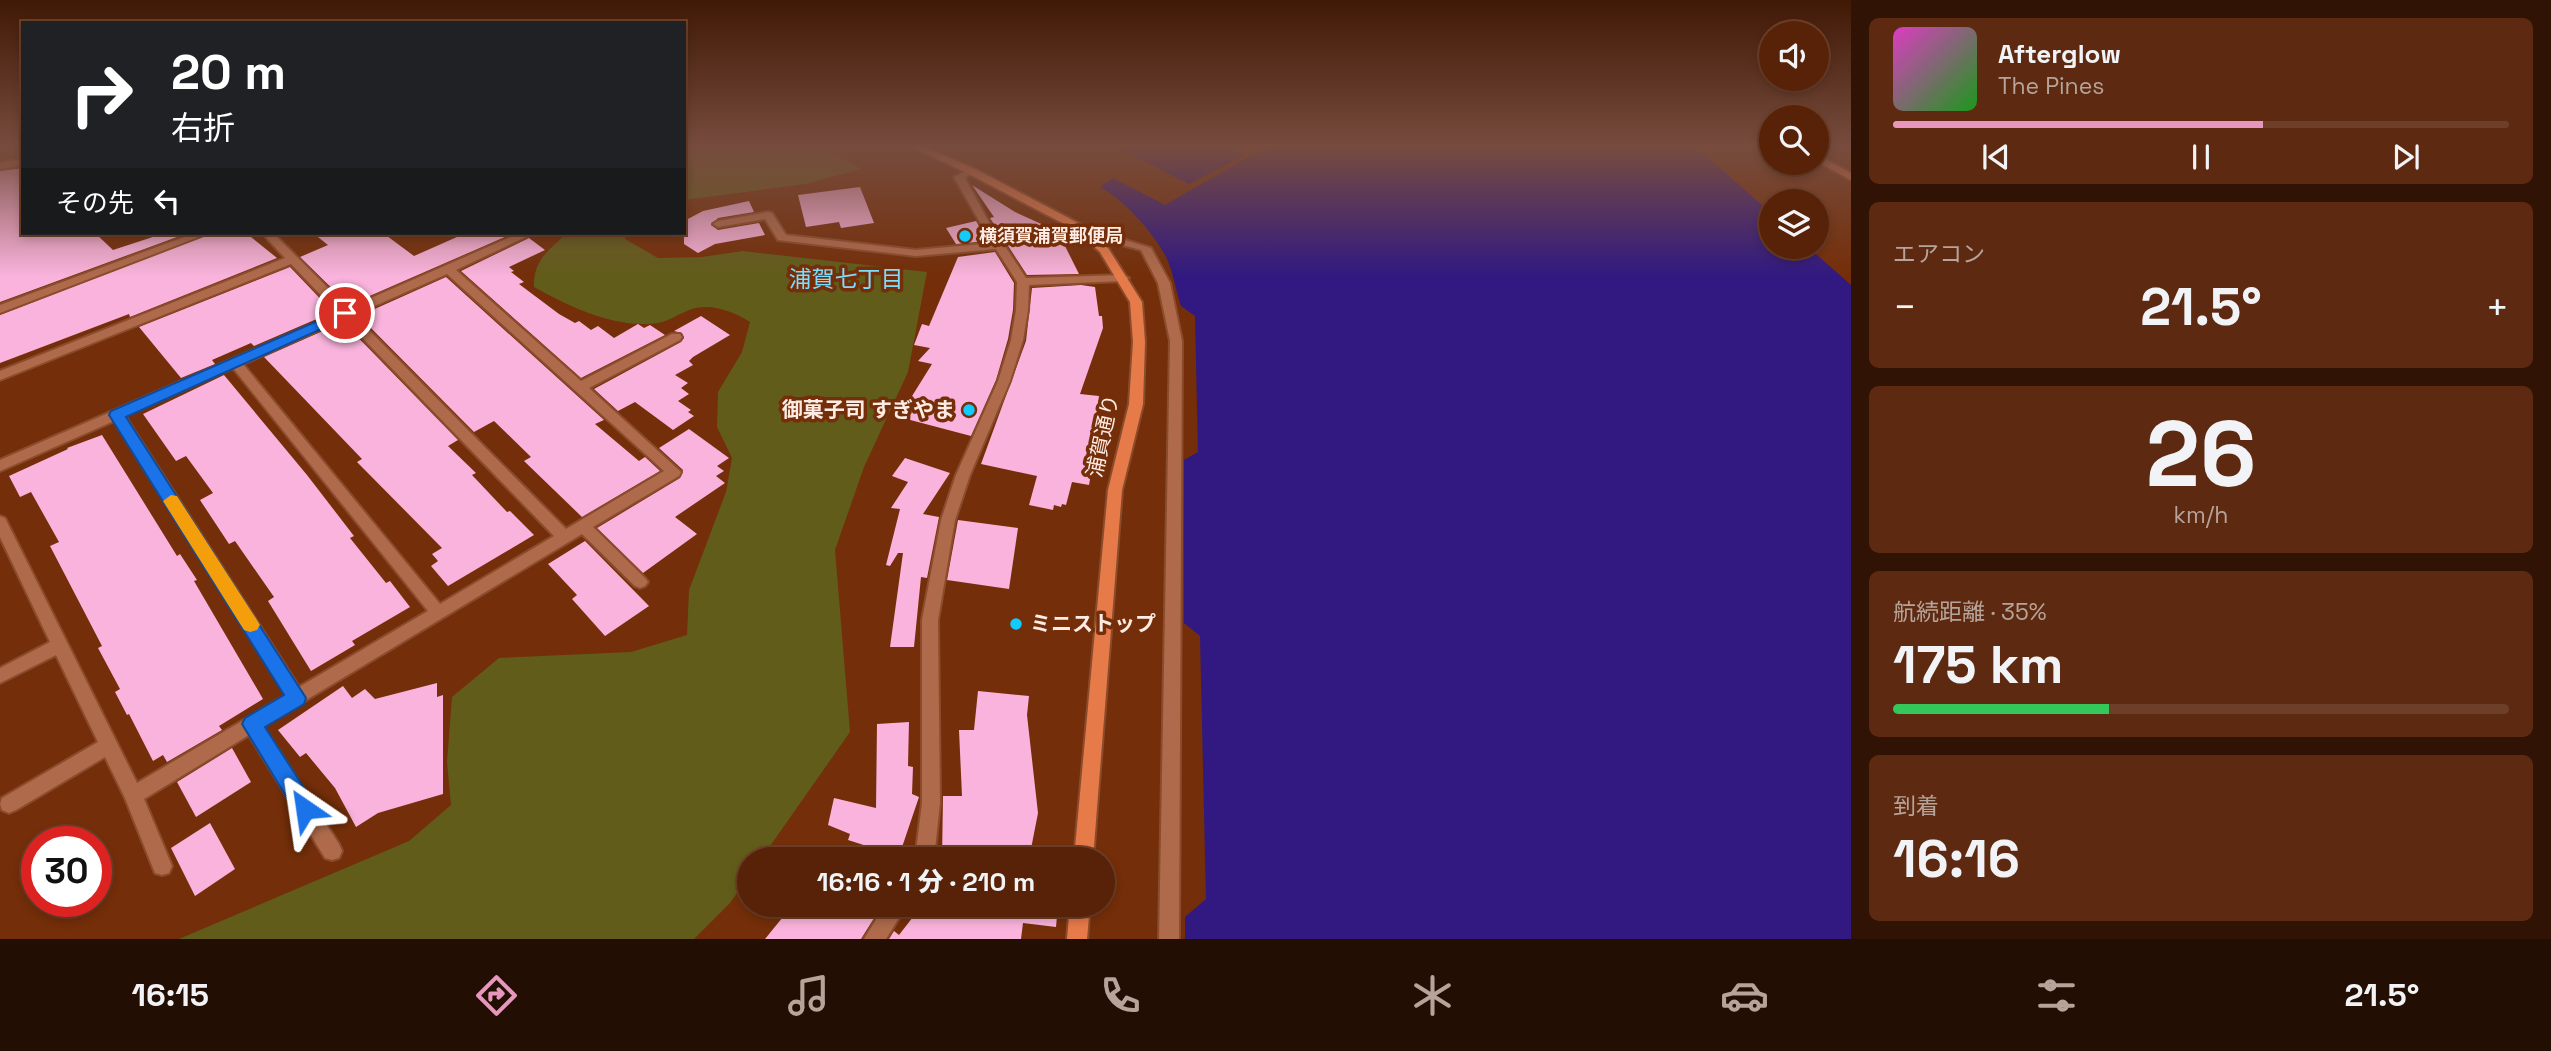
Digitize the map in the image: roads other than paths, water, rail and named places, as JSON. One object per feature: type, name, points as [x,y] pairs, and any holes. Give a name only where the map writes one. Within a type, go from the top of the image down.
[{"type":"main road","name":"浦賀通り","points":[[1005,189],[1078,227],[1104,250],[1136,302],[1139,342],[1136,404],[1115,490],[1085,847]]},
{"type":"main road","points":[[1077,939],[1079,917]]},
{"type":"street","points":[[926,847],[931,803],[930,620],[948,520],[1004,381],[1017,340],[1023,282],[965,189]]},
{"type":"street","points":[[718,224],[768,215],[782,238],[916,253],[1001,245]]},
{"type":"street","points":[[0,309],[199,235]]},
{"type":"street","points":[[269,235],[564,537]]},
{"type":"street","points":[[0,466],[524,235]]},
{"type":"street","points":[[1122,242],[1145,248],[1164,283],[1177,341],[1169,939]]},
{"type":"street","points":[[0,376],[293,259]]},
{"type":"street","points":[[133,795],[674,472],[447,268]]},
{"type":"street","points":[[1023,282],[1123,278]]},
{"type":"street","points":[[580,387],[676,337]]},
{"type":"street","points":[[236,362],[438,612]]},
{"type":"street","points":[[117,415],[297,698]]},
{"type":"street","points":[[0,522],[133,795],[162,866]]},
{"type":"street","points":[[583,526],[640,582]]},
{"type":"street","points":[[0,676],[60,645]]},
{"type":"street","points":[[252,724],[332,851]]},
{"type":"street","points":[[9,804],[108,746]]},
{"type":"street","points":[[874,939],[889,917]]},
{"type":"place","name":"横須賀浦賀郵便局","points":[[965,236]]},
{"type":"place","name":"御菓子司 すぎやま","points":[[969,410]]},
{"type":"place","name":"ミニストップ","points":[[1016,624]]},
{"type":"district","name":"浦賀七丁目","points":[[846,279]]}]
